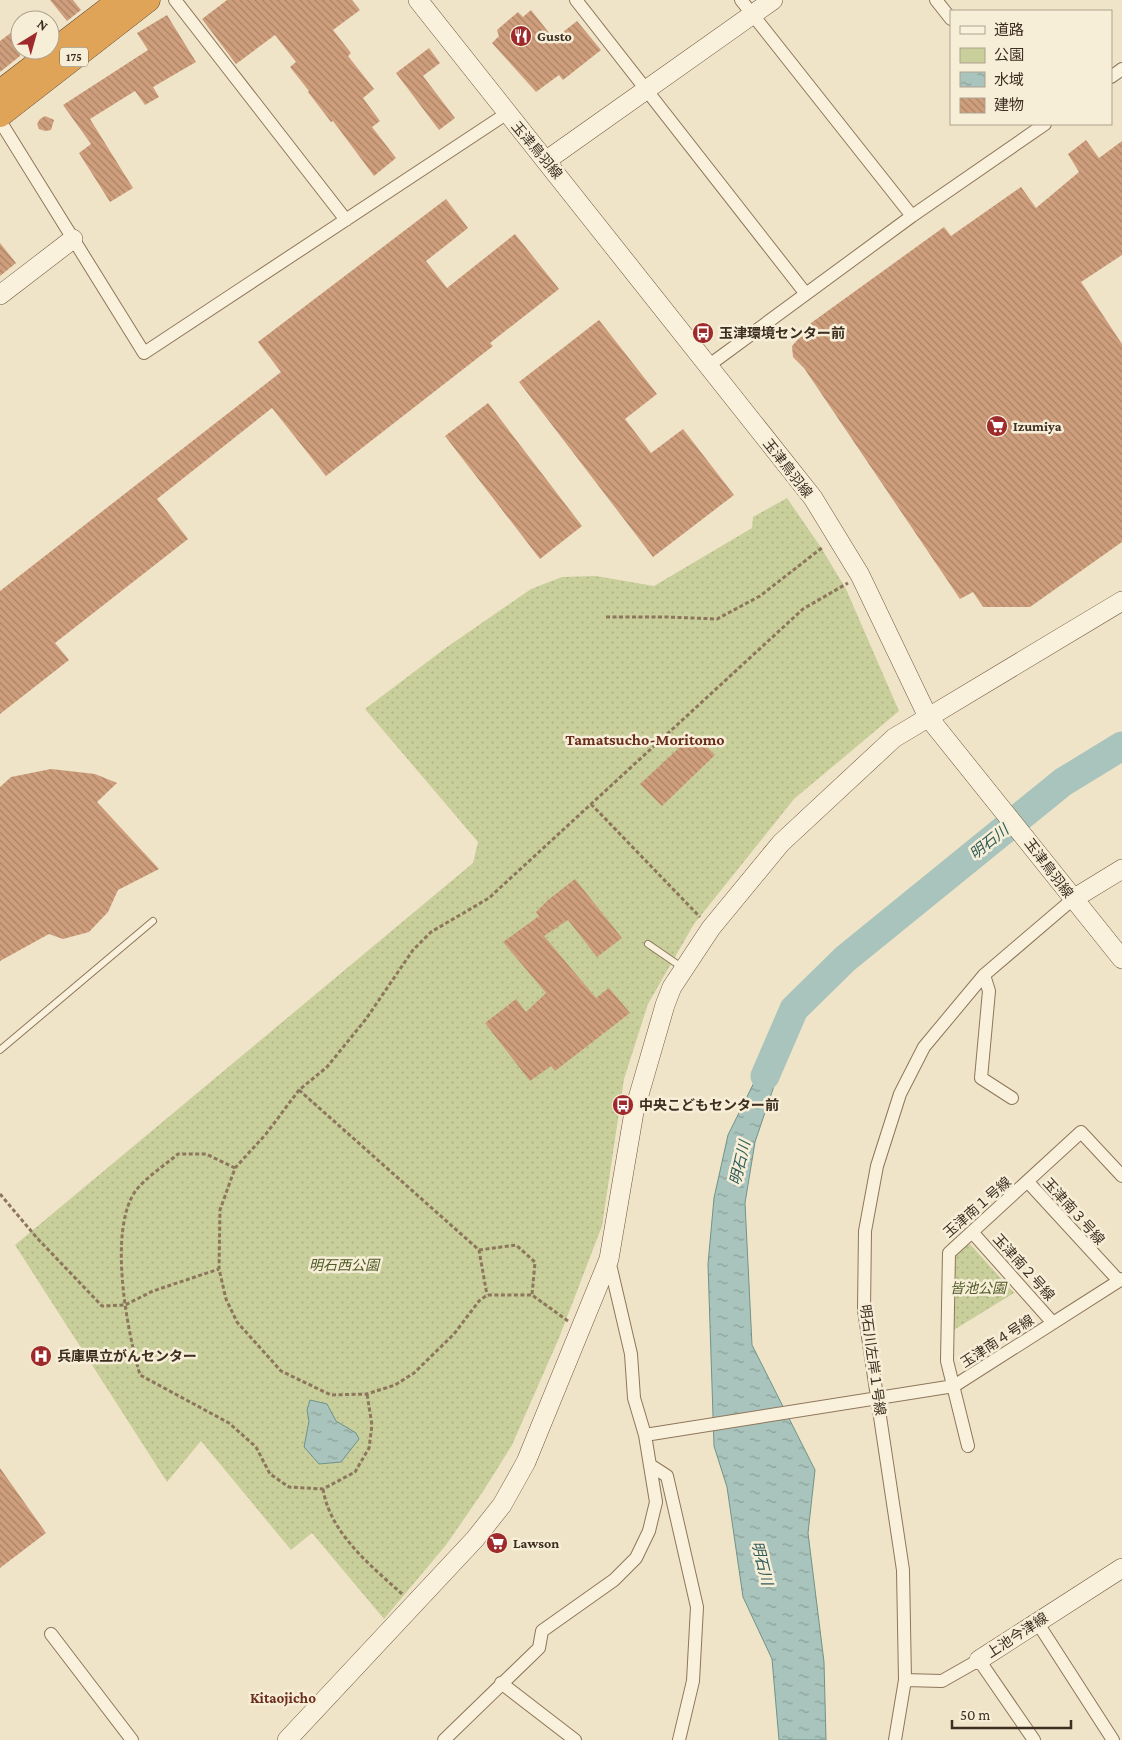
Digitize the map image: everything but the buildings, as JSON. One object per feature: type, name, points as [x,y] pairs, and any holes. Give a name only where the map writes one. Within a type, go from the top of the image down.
[{"type":"highway","name":"175","points":[[0,92],[120,0]]},
{"type":"highway","name":"175","points":[[0,115],[148,0]]},
{"type":"street","points":[[175,0],[346,220]]},
{"type":"street","name":"玉津鳥羽線","points":[[418,0],[506,114],[547,160],[813,498],[838,536],[860,576],[928,716],[1122,959]]},
{"type":"street","points":[[576,0],[806,294]]},
{"type":"street","points":[[547,160],[646,90],[747,7],[773,0]]},
{"type":"street","points":[[936,0],[950,18]]},
{"type":"street","points":[[747,7],[912,216]]},
{"type":"street","points":[[0,121],[144,353],[506,114]]},
{"type":"street","points":[[708,366],[1037,126]]},
{"type":"street","points":[[0,295],[73,239]]},
{"type":"street","points":[[287,1740],[475,1539],[502,1504],[526,1462],[609,1259],[634,1112],[665,1005],[684,969],[710,928],[781,843],[894,738],[1122,601]]},
{"type":"street","name":"明石川左岸１号線","points":[[895,1740],[905,1680],[903,1570],[888,1454],[864,1310],[865,1231],[877,1166],[900,1094],[924,1047],[984,975],[1073,899],[1122,869]]},
{"type":"street","points":[[984,975],[990,991],[981,1078],[1012,1098]]},
{"type":"street","name":"玉津南１号線","points":[[968,1446],[947,1361],[949,1253],[1081,1132],[1122,1176]]},
{"type":"street","name":"玉津南３号線","points":[[1028,1182],[1120,1280]]},
{"type":"street","name":"玉津南２号線","points":[[972,1232],[1053,1323]]},
{"type":"street","points":[[444,1740],[539,1648],[542,1631],[614,1580],[636,1558],[649,1531],[656,1502],[645,1435],[634,1398],[631,1354],[609,1259]]},
{"type":"street","name":"玉津南４号線","points":[[645,1435],[878,1400],[954,1386],[1120,1280]]},
{"type":"street","points":[[650,1465],[667,1476],[697,1607],[693,1681],[679,1740]]},
{"type":"street","name":"上池今津線","points":[[905,1680],[942,1681],[979,1660],[1122,1568]]},
{"type":"street","points":[[1037,1622],[1113,1740]]},
{"type":"street","points":[[51,1634],[132,1740]]},
{"type":"street","points":[[979,1660],[1034,1740]]},
{"type":"street","points":[[501,1684],[574,1740]]},
{"type":"lane","points":[[0,1050],[153,922]]},
{"type":"lane","points":[[648,944],[684,969]]},
{"type":"path","points":[[606,617],[667,616],[718,619],[760,596],[838,536]]},
{"type":"path","points":[[580,1330],[532,1295],[487,1295],[479,1301],[454,1334],[414,1373],[395,1385],[367,1394],[331,1394],[281,1371],[237,1322],[226,1300],[219,1269],[220,1210],[235,1168],[266,1134],[299,1090],[327,1067],[366,1020],[413,950],[431,932],[489,898],[803,609],[860,576]]},
{"type":"path","points":[[591,804],[710,928]]},
{"type":"path","points":[[299,1090],[479,1250],[487,1295]]},
{"type":"path","points":[[235,1168],[206,1154],[178,1154],[137,1189],[122,1223],[122,1268],[130,1343],[140,1374],[177,1397],[229,1423],[256,1448],[270,1474],[289,1487],[323,1489],[355,1472],[369,1448],[372,1425],[367,1394]]},
{"type":"path","points":[[0,1194],[37,1238],[102,1306],[125,1305],[153,1291],[219,1269]]},
{"type":"path","points":[[479,1250],[516,1245],[535,1262],[532,1295]]},
{"type":"path","points":[[323,1489],[326,1505],[339,1530],[380,1575],[414,1605]]},
{"type":"green space","name":"明石西公園","points":[[787,498],[820,546],[846,589],[899,711],[794,799],[694,924],[648,1004],[624,1079],[602,1226],[559,1338],[512,1445],[484,1490],[446,1545],[384,1619],[312,1533],[291,1550],[201,1441],[167,1482],[15,1245],[473,863],[478,842],[365,709],[447,647],[531,589],[562,577],[596,576],[654,586],[752,528],[753,517]]},
{"type":"green space","name":"皆池公園","points":[[970,1244],[1014,1293],[952,1331],[955,1251]]},
{"type":"water","points":[[782,1026],[777,1077],[755,1142],[745,1203],[752,1345],[815,1470],[808,1533],[824,1662],[826,1740],[779,1740],[772,1659],[743,1597],[727,1487],[714,1446],[708,1264],[714,1198],[728,1135]]},
{"type":"water","points":[[310,1400],[327,1404],[336,1421],[356,1433],[359,1439],[341,1462],[319,1464],[304,1447],[309,1421],[307,1410]]},
{"type":"waterway","name":"明石川","points":[[765,1076],[794,1009],[845,959],[1063,782],[1122,746]]},
{"type":"place","name":"Gusto","points":[[521,36]]},
{"type":"place","name":"玉津環境センター前","points":[[703,333]]},
{"type":"place","name":"Izumiya","points":[[997,426]]},
{"type":"place","name":"中央こどもセンター前","points":[[623,1105]]},
{"type":"place","name":"兵庫県立がんセンター","points":[[41,1356]]},
{"type":"place","name":"Lawson","points":[[497,1543]]},
{"type":"district","name":"Tamatsucho-Moritomo","points":[[645,739]]},
{"type":"district","name":"Kitaojicho","points":[[283,1698]]}]
